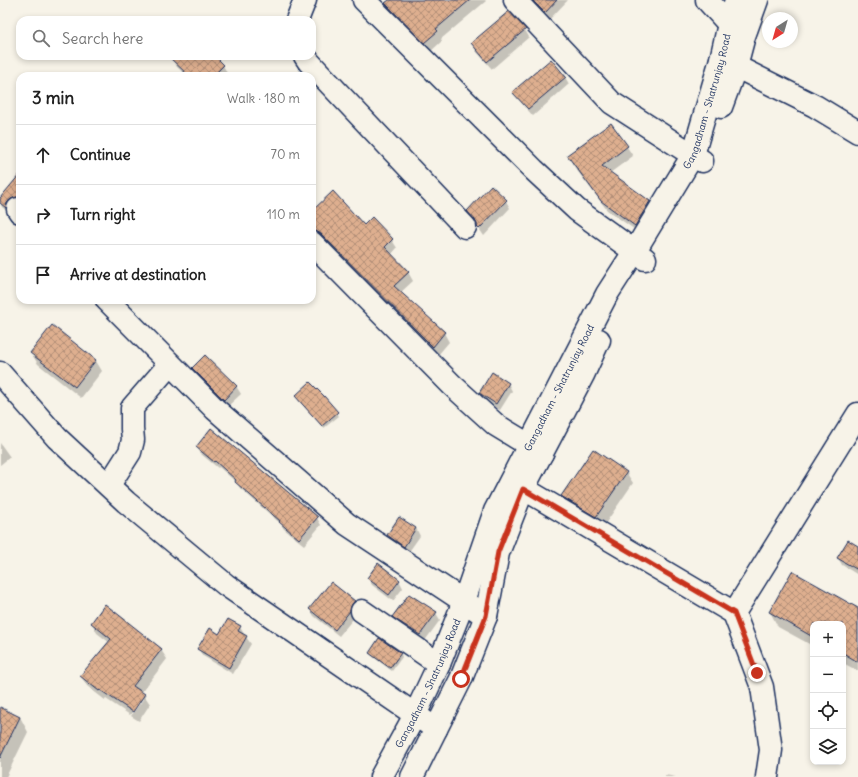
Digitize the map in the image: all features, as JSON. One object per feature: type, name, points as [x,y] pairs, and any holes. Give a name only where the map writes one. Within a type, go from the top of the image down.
[{"type":"street","points":[[299,16],[305,0]]},
{"type":"street","points":[[364,0],[534,170],[577,210],[639,256]]},
{"type":"street","points":[[515,0],[612,103],[697,158]]},
{"type":"street","points":[[707,0],[729,24]]},
{"type":"street","name":"Gangadham - Shatrunjay Road","points":[[412,777],[461,679],[486,616],[498,552],[517,485],[536,449],[583,375],[639,256],[683,197],[697,158],[719,111],[729,62],[729,24],[736,0]]},
{"type":"street","name":"Gangadham - Shatrunjay Road","points":[[729,62],[744,36],[757,0]]},
{"type":"street","points":[[308,60],[465,227]]},
{"type":"street","points":[[729,62],[815,106],[858,132]]},
{"type":"street","points":[[316,247],[452,385],[496,425],[536,449]]},
{"type":"street","points":[[111,304],[215,409],[347,524],[486,616]]},
{"type":"street","points":[[109,486],[130,452],[133,440],[132,408],[170,364]]},
{"type":"street","points":[[0,373],[57,438],[126,502],[226,585],[436,729]]},
{"type":"street","points":[[734,613],[858,414]]},
{"type":"street","points":[[517,485],[734,613],[762,687],[771,750],[767,777]]},
{"type":"street","name":"Gangadham - Shatrunjay Road","points":[[381,777],[439,664],[464,601],[495,511],[517,485]]},
{"type":"street","points":[[362,611],[439,664]]},
{"type":"building","points":[[389,0],[470,0],[436,29],[438,31],[424,43],[385,3]]},
{"type":"building","points":[[532,0],[557,0],[545,13]]},
{"type":"building","points":[[509,11],[526,29],[487,62],[471,43]]},
{"type":"building","points":[[551,59],[566,77],[528,109],[512,92]]},
{"type":"building","points":[[172,60],[219,60],[224,65],[217,72],[185,72]]},
{"type":"building","points":[[611,123],[628,146],[602,166],[650,201],[635,226],[601,201],[567,155]]},
{"type":"building","points":[[16,179],[16,197],[11,199],[7,203],[6,208],[0,203],[0,198]]},
{"type":"building","points":[[491,185],[507,200],[479,229],[474,219],[467,211]]},
{"type":"building","points":[[333,191],[364,225],[372,217],[393,239],[385,247],[409,272],[394,286],[445,332],[433,347],[321,234],[316,231],[316,207]]},
{"type":"building","points":[[52,325],[96,360],[75,387],[30,353]]},
{"type":"building","points":[[205,355],[237,386],[224,400],[192,368]]},
{"type":"building","points":[[492,372],[509,383],[496,404],[479,393]]},
{"type":"building","points":[[310,382],[338,412],[322,426],[295,396]]},
{"type":"building","points":[[211,428],[318,517],[299,539],[235,482],[236,480],[215,461],[214,462],[196,447]]},
{"type":"building","points":[[593,449],[627,472],[596,517],[561,496]]},
{"type":"building","points":[[399,517],[416,528],[404,547],[387,535]]},
{"type":"building","points":[[848,540],[858,546],[858,570],[837,558]]},
{"type":"building","points":[[378,563],[400,580],[389,595],[367,578]]},
{"type":"building","points":[[792,571],[858,608],[858,662],[846,655],[846,621],[810,621],[810,635],[769,612]]},
{"type":"building","points":[[331,582],[355,601],[352,604],[350,611],[335,630],[309,609]]},
{"type":"building","points":[[409,594],[437,612],[420,635],[392,617]]},
{"type":"building","points":[[105,604],[162,649],[133,686],[145,694],[133,712],[100,690],[99,691],[80,676],[111,639],[91,623]]},
{"type":"building","points":[[228,619],[241,626],[238,631],[247,636],[229,668],[197,649],[210,628],[219,634]]},
{"type":"building","points":[[379,638],[401,653],[390,668],[369,653]]},
{"type":"building","points":[[0,707],[20,717],[0,758]]},
{"type":"route","points":[[461,679],[486,616],[498,552],[523,489],[734,613],[757,673]]}]
